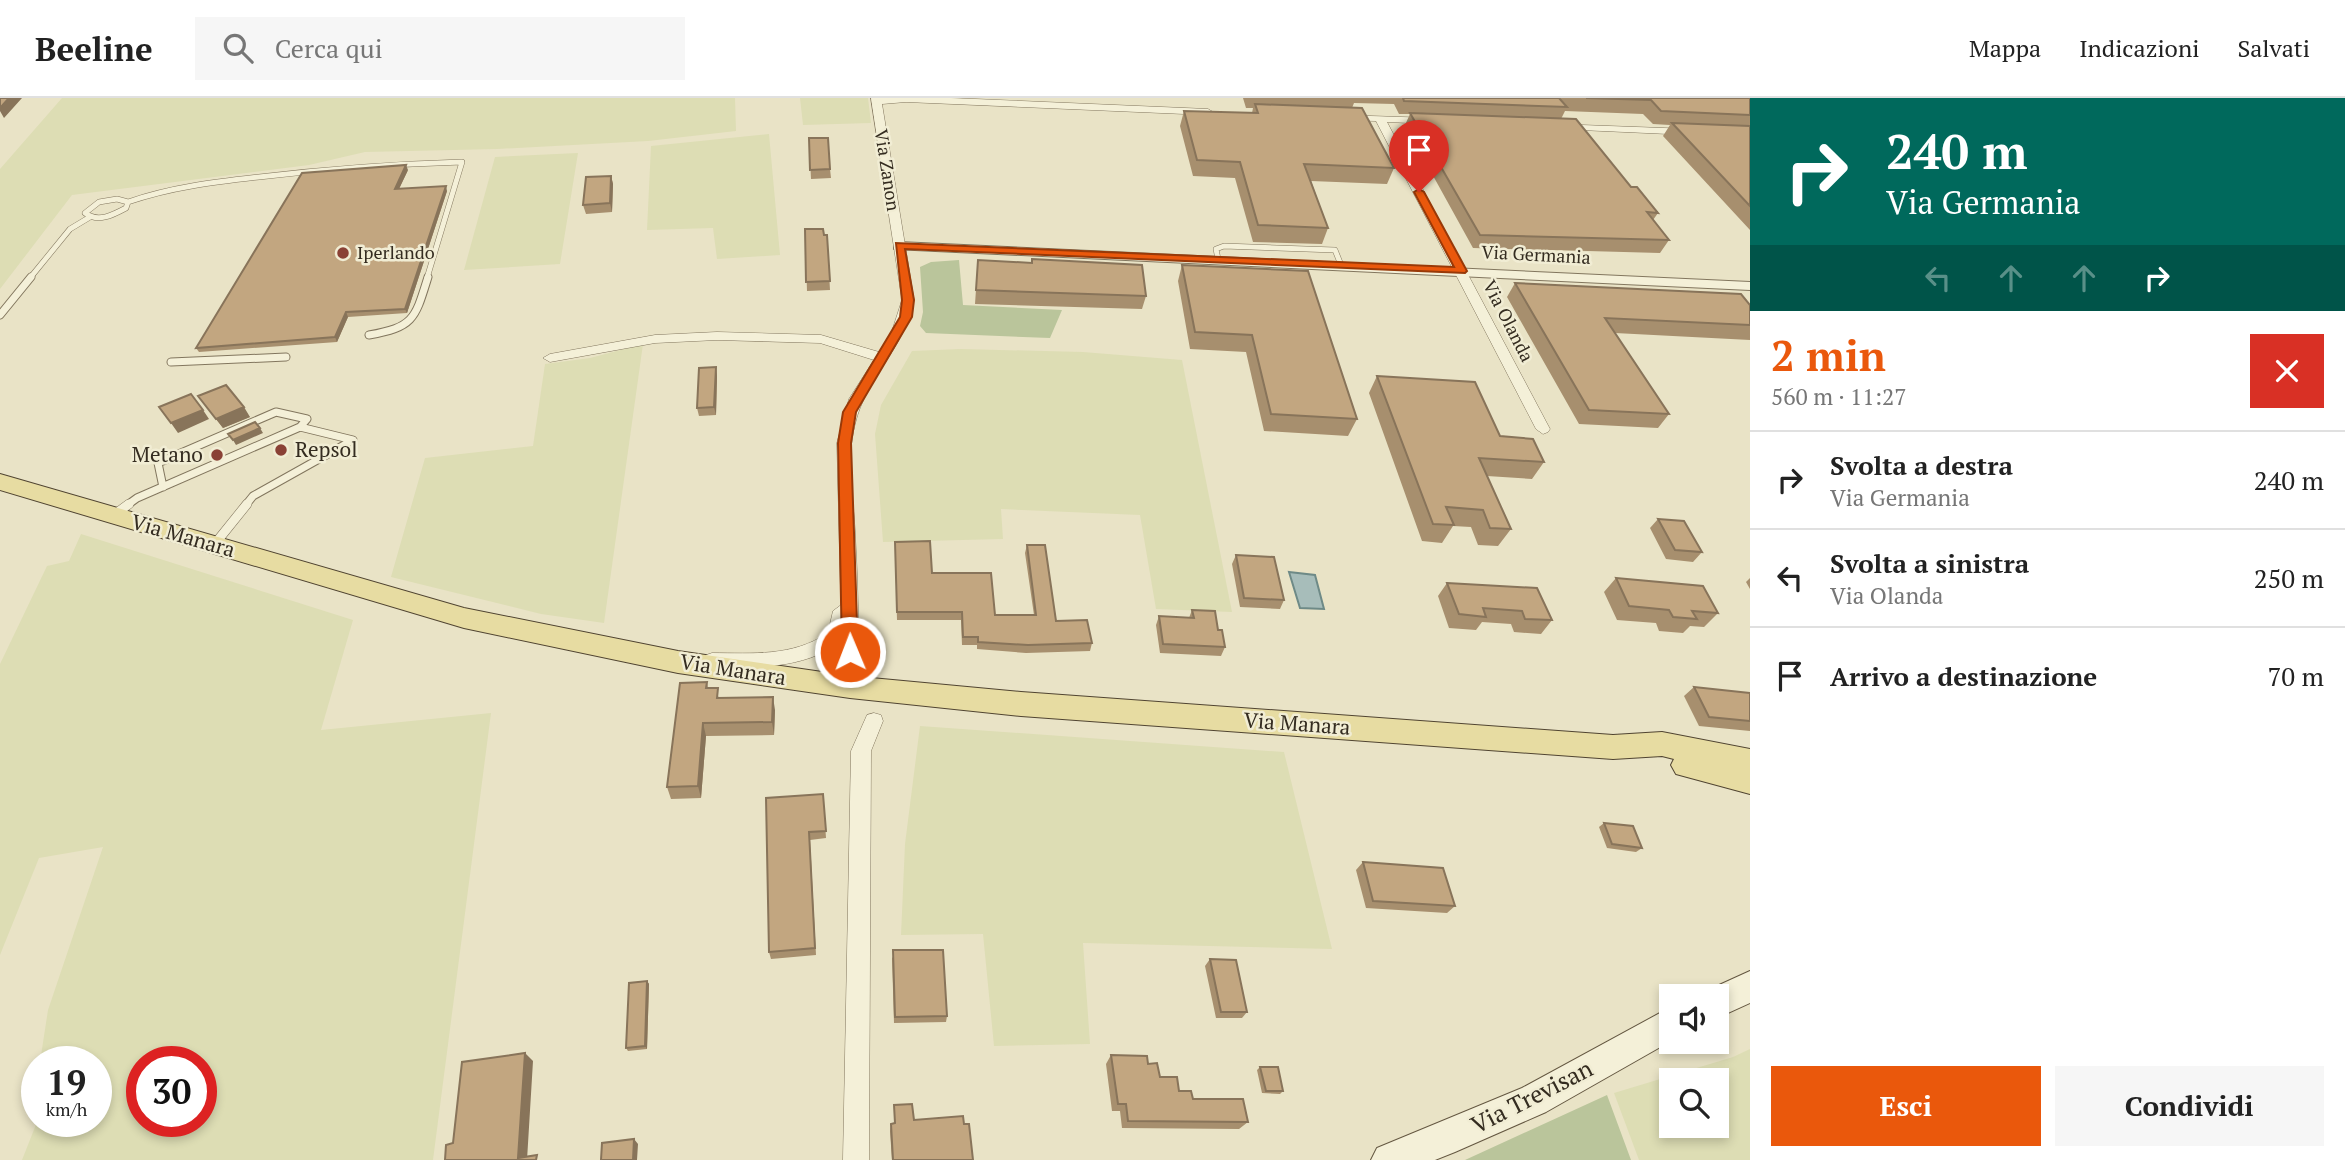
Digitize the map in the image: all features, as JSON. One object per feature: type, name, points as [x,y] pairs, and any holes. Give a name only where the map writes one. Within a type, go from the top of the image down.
[{"type":"main road","name":"Via Manara","points":[[0,482],[464,618],[678,662],[850,687],[1021,704],[1614,747],[1662,744],[1750,762]]},
{"type":"main road","name":"Via Manara","points":[[1614,747],[1750,781]]},
{"type":"main road","points":[[1729,997],[1750,987]]},
{"type":"main road","name":"Via Trevisan","points":[[1389,1160],[1455,1135],[1534,1100],[1659,1030]]},
{"type":"street","points":[[876,100],[1218,112]]},
{"type":"street","name":"Via Zanon","points":[[850,687],[844,474],[846,431],[855,402],[906,317],[908,300],[876,100]]},
{"type":"street","points":[[1326,117],[1440,121]]},
{"type":"street","name":"Via Olanda","points":[[1380,119],[1543,429]]},
{"type":"street","points":[[1546,125],[1698,132]]},
{"type":"street","name":"Via Germania","points":[[900,246],[1750,286]]},
{"type":"street","points":[[550,358],[655,339],[717,336],[821,339],[883,358]]},
{"type":"street","name":"Via Zanon","points":[[678,662],[795,658],[813,653],[836,637],[848,562]]},
{"type":"street","points":[[856,1160],[861,751],[874,721]]},
{"type":"lane","points":[[90,217],[85,213],[94,204],[115,199],[128,202],[155,192],[306,170],[370,164],[462,162],[417,312],[397,330],[369,335]]},
{"type":"lane","points":[[0,315],[70,229],[90,217],[116,214],[126,208],[128,202]]},
{"type":"lane","points":[[171,362],[286,357]]},
{"type":"lane","points":[[113,516],[137,498],[163,487],[300,427],[307,419],[276,412],[158,463],[163,487]]},
{"type":"lane","points":[[214,546],[253,496],[353,440],[300,427]]},
{"type":"green space","points":[[62,98],[735,98],[736,131],[648,141],[497,149],[365,152],[309,165],[72,195],[0,289],[0,169]]},
{"type":"green space","points":[[800,98],[868,98],[871,123],[803,125]]},
{"type":"green space","points":[[769,134],[780,255],[717,259],[713,228],[647,230],[651,146]]},
{"type":"green space","points":[[578,153],[560,264],[464,270],[495,157]]},
{"type":"green space","points":[[959,260],[963,305],[1062,310],[1050,338],[926,333],[920,326],[923,312],[920,267],[931,262]]},
{"type":"green space","points":[[643,344],[604,623],[541,614],[391,577],[425,458],[533,446],[545,364],[590,358]]},
{"type":"green space","points":[[961,349],[1083,352],[1182,360],[1232,612],[1156,609],[1140,515],[1001,509],[1003,539],[883,542],[875,434],[881,405],[912,351]]},
{"type":"green space","points":[[81,534],[353,620],[321,730],[491,713],[433,1160],[22,1160],[31,1137],[112,1137],[112,1046],[42,1046],[48,1010],[103,847],[39,858],[0,955],[0,664],[47,566],[69,561]]},
{"type":"green space","points":[[920,726],[1284,752],[1332,949],[1083,943],[1090,1044],[994,1046],[983,934],[901,935],[905,844]]},
{"type":"green space","points":[[1750,1049],[1750,1160],[1639,1160],[1614,1093],[1659,1079],[1659,1138],[1729,1138],[1729,1068],[1697,1068]]},
{"type":"green space","points":[[1607,1095],[1631,1160],[1465,1160]]},
{"type":"water","points":[[1289,572],[1315,575],[1324,609],[1300,608]]},
{"type":"building","points":[[0,98],[9,98],[0,108]]},
{"type":"building","points":[[1403,98],[1559,98],[1567,107],[1404,101]]},
{"type":"building","points":[[1586,98],[1750,98],[1750,115],[1661,111],[1651,100]]},
{"type":"building","points":[[1255,104],[1362,108],[1394,168],[1304,164],[1328,228],[1258,225],[1240,162],[1197,160],[1184,111],[1258,113]]},
{"type":"building","points":[[1410,113],[1576,119],[1631,187],[1637,187],[1658,213],[1647,212],[1669,240],[1480,235]]},
{"type":"building","points":[[1672,123],[1750,126],[1750,206]]},
{"type":"building","points":[[809,138],[828,138],[830,169],[810,170]]},
{"type":"building","name":"Iperlando","points":[[406,165],[395,189],[446,186],[405,309],[346,312],[335,337],[196,348],[302,173]]},
{"type":"building","points":[[611,176],[610,203],[583,205],[586,177]]},
{"type":"building","points":[[805,229],[823,229],[824,235],[827,235],[830,281],[806,282]]},
{"type":"building","points":[[1032,259],[1142,265],[1146,296],[976,290],[978,260],[1032,263]]},
{"type":"building","points":[[1182,265],[1308,271],[1357,419],[1271,414],[1252,335],[1195,332]]},
{"type":"building","points":[[1515,283],[1741,294],[1750,305],[1750,325],[1605,318],[1669,414],[1589,410]]},
{"type":"building","points":[[716,367],[714,407],[697,408],[699,368]]},
{"type":"building","points":[[1377,376],[1475,382],[1500,436],[1533,439],[1544,462],[1479,458],[1511,529],[1490,528],[1483,510],[1446,507],[1454,525],[1433,524]]},
{"type":"building","points":[[226,385],[244,407],[216,419],[198,396]]},
{"type":"building","points":[[191,394],[203,410],[171,423],[159,407]]},
{"type":"building","points":[[255,422],[260,428],[233,440],[228,434]]},
{"type":"building","points":[[1658,519],[1684,521],[1702,552],[1675,550]]},
{"type":"building","points":[[930,541],[932,573],[991,573],[995,615],[1036,615],[1027,545],[1045,545],[1056,621],[1087,620],[1092,643],[1028,645],[978,642],[978,637],[963,637],[962,612],[897,612],[895,542]]},
{"type":"building","points":[[1236,555],[1274,557],[1284,600],[1244,598]]},
{"type":"building","points":[[1616,578],[1703,586],[1718,613],[1692,611],[1697,619],[1673,617],[1669,610],[1629,606]]},
{"type":"building","points":[[1447,583],[1537,588],[1552,620],[1525,619],[1522,611],[1483,608],[1486,617],[1459,614]]},
{"type":"building","points":[[1192,610],[1215,611],[1218,630],[1222,630],[1225,647],[1163,644],[1159,616],[1194,618]]},
{"type":"building","points":[[707,682],[706,688],[718,688],[717,698],[773,697],[772,722],[703,723],[698,786],[667,787],[680,683]]},
{"type":"building","points":[[1694,687],[1750,693],[1750,721],[1709,717]]},
{"type":"building","points":[[823,794],[826,831],[809,832],[815,948],[769,952],[766,798]]},
{"type":"building","points":[[1604,823],[1633,826],[1642,848],[1612,844]]},
{"type":"building","points":[[1363,862],[1443,868],[1455,906],[1373,901]]},
{"type":"building","points":[[893,950],[943,950],[947,1016],[895,1017]]},
{"type":"building","points":[[1210,959],[1236,960],[1247,1012],[1221,1012]]},
{"type":"building","points":[[647,981],[645,1046],[626,1048],[629,983]]},
{"type":"building","points":[[525,1053],[518,1158],[537,1155],[536,1160],[445,1160],[446,1145],[453,1143],[462,1062]]},
{"type":"building","points":[[1111,1055],[1147,1056],[1148,1064],[1157,1063],[1160,1077],[1177,1077],[1179,1091],[1191,1091],[1193,1099],[1243,1099],[1248,1122],[1128,1121],[1126,1104],[1118,1104]]},
{"type":"building","points":[[1260,1067],[1278,1067],[1283,1091],[1266,1091]]},
{"type":"building","points":[[912,1104],[914,1120],[963,1116],[964,1124],[969,1124],[973,1160],[893,1160],[891,1124],[895,1123],[894,1105]]},
{"type":"building","points":[[634,1139],[633,1160],[601,1160],[602,1143]]},
{"type":"place","name":"Iperlando","points":[[343,253]]},
{"type":"place","name":"Repsol","points":[[281,450]]},
{"type":"place","name":"Metano","points":[[217,455]]},
{"type":"route","points":[[850,652],[844,443],[850,412],[906,317],[908,300],[900,246],[948,246],[1461,271],[1419,192]]}]
